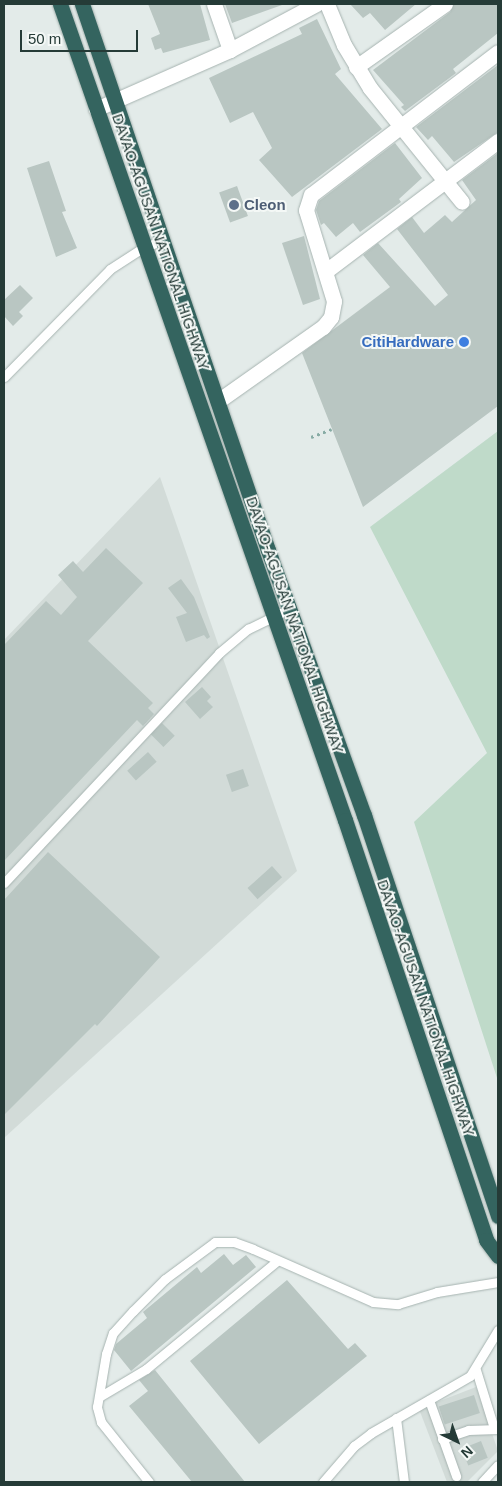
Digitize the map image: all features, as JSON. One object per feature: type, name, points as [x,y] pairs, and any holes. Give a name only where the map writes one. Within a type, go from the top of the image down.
[{"type":"highway","name":"DAVAO-AGUSAN NATIONAL HIGHWAY","points":[[60,4],[345,820],[486,1240],[498,1256]]},
{"type":"highway","name":"DAVAO-AGUSAN NATIONAL HIGHWAY","points":[[82,4],[289,609],[364,815],[498,1216]]},
{"type":"highway","points":[[345,820],[364,815]]},
{"type":"street","points":[[214,4],[230,50]]},
{"type":"street","points":[[96,109],[116,102],[230,50],[296,10],[316,4]]},
{"type":"street","points":[[327,4],[356,67],[399,126],[462,202]]},
{"type":"street","points":[[356,67],[445,4]]},
{"type":"street","points":[[218,401],[323,327],[332,317],[334,300],[308,218],[307,202],[320,187],[498,52]]},
{"type":"street","points":[[326,271],[498,141]]},
{"type":"lane","points":[[4,377],[91,286],[110,269],[144,248],[163,241]]},
{"type":"lane","points":[[4,883],[219,653],[248,629],[273,615],[289,609]]},
{"type":"lane","points":[[149,1482],[101,1422],[99,1397],[113,1333],[165,1279],[200,1251],[215,1242],[234,1242],[378,1303],[398,1304],[437,1292],[498,1282]]},
{"type":"lane","points":[[99,1397],[146,1369],[277,1261]]},
{"type":"lane","points":[[323,1482],[354,1446],[396,1418],[464,1382],[476,1370],[498,1330]]},
{"type":"lane","points":[[442,1438],[468,1430],[496,1428],[476,1370]]},
{"type":"lane","points":[[428,1400],[456,1476]]},
{"type":"lane","points":[[396,1418],[404,1482]]},
{"type":"lane","points":[[482,1482],[498,1465]]},
{"type":"path","points":[[311,437],[332,429]]},
{"type":"shaded area","points":[[160,477],[297,871],[4,1138],[4,640]]},
{"type":"shaded area","points":[[476,1387],[498,1451],[467,1482],[447,1482],[419,1409]]},
{"type":"green space","points":[[498,431],[498,1081],[414,822],[487,753],[370,527]]},
{"type":"building","points":[[148,4],[200,4],[210,40],[163,53],[161,48],[155,50],[151,38],[160,34]]},
{"type":"building","points":[[225,4],[282,4],[282,5],[232,23]]},
{"type":"building","points":[[350,4],[416,4],[385,30],[370,13],[363,18]]},
{"type":"building","points":[[454,4],[498,4],[498,33],[453,69],[456,73],[405,111],[401,107],[404,105],[373,70],[450,12]]},
{"type":"building","points":[[317,19],[341,69],[335,74],[382,129],[292,197],[259,160],[272,148],[253,112],[230,123],[209,78],[302,34],[299,28]]},
{"type":"building","points":[[498,65],[498,132],[454,162],[432,136],[428,140],[416,127]]},
{"type":"building","points":[[395,143],[422,178],[399,199],[401,202],[360,232],[353,223],[336,237],[324,223],[321,225],[316,210],[319,201]]},
{"type":"building","points":[[498,153],[498,406],[363,507],[302,353],[390,287],[363,255],[378,243],[435,306],[448,295],[397,229],[412,217],[424,233],[445,215],[452,222],[476,200],[462,180]]},
{"type":"building","points":[[49,161],[66,211],[62,212],[77,248],[56,257],[27,168]]},
{"type":"building","name":"Cleon","points":[[237,186],[248,216],[230,223],[219,192]]},
{"type":"building","points":[[304,236],[320,299],[303,305],[282,243]]},
{"type":"building","points":[[20,285],[33,298],[19,312],[23,316],[13,326],[4,316],[4,300]]},
{"type":"building","points":[[106,548],[143,583],[88,641],[153,703],[148,708],[154,714],[143,726],[137,720],[4,861],[4,645],[46,601],[61,615],[77,597],[58,575],[73,561],[83,572]]},
{"type":"building","points":[[181,579],[194,597],[210,637],[207,639],[204,635],[186,642],[176,617],[187,613],[168,588]]},
{"type":"building","points":[[202,687],[211,697],[207,701],[213,707],[200,719],[185,702]]},
{"type":"building","points":[[162,723],[175,736],[163,747],[151,734]]},
{"type":"building","points":[[148,752],[157,762],[136,780],[127,771]]},
{"type":"building","points":[[243,769],[249,786],[232,792],[226,775]]},
{"type":"building","points":[[48,852],[160,957],[97,1026],[95,1024],[4,1115],[4,900]]},
{"type":"building","points":[[272,866],[282,877],[258,899],[247,888]]},
{"type":"building","points":[[224,1254],[233,1265],[246,1255],[256,1267],[131,1371],[114,1350],[116,1344],[147,1318],[143,1312],[197,1267],[201,1273]]},
{"type":"building","points":[[287,1280],[348,1349],[355,1343],[367,1356],[259,1444],[190,1361]]},
{"type":"building","points":[[155,1370],[245,1482],[192,1482],[129,1406],[148,1391],[139,1380]]},
{"type":"building","points":[[474,1395],[480,1413],[445,1425],[439,1406]]},
{"type":"building","points":[[481,1441],[488,1458],[468,1466],[462,1449]]},
{"type":"place","name":"Cleon","points":[[234,205]]},
{"type":"place","name":"CitiHardware","points":[[464,342]]}]
